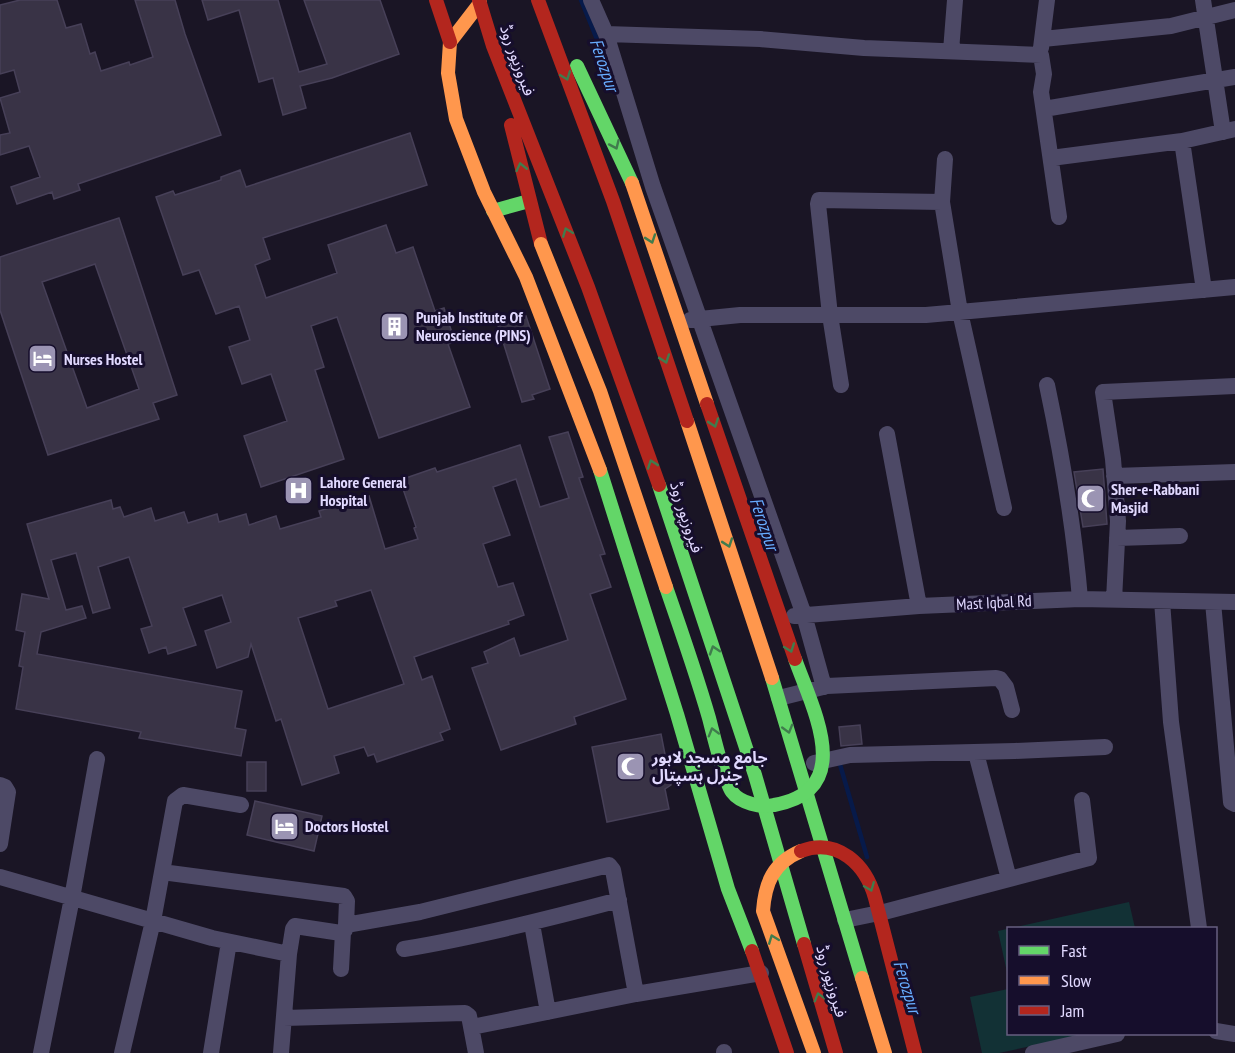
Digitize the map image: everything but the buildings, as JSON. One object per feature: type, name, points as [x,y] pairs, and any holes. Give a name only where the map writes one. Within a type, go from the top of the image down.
[{"type":"main road","points":[[436,0],[450,42],[448,73],[456,119],[484,192],[526,277],[592,446],[677,714],[728,889],[761,973],[788,1053]]},
{"type":"main road","points":[[493,46],[541,244],[600,391],[699,684],[732,792],[748,803],[770,806],[790,802],[808,792],[820,776],[824,754],[822,736],[632,183],[595,101],[559,33],[538,1]]},
{"type":"main road","name":"فیروزپور روڈ","points":[[538,1],[613,201],[754,620],[885,1053]]},
{"type":"main road","points":[[450,42],[480,2]]},
{"type":"main road","name":"فیروزپور روڈ","points":[[480,2],[493,46],[588,287],[652,463],[755,775],[836,1053]]},
{"type":"main road","points":[[493,211],[529,201]]},
{"type":"main road","points":[[814,1053],[763,911],[765,888],[772,872],[783,860],[802,850],[828,848],[848,856],[863,869],[874,895],[915,1053]]},
{"type":"street","points":[[591,0],[606,34],[653,187],[804,615],[824,687]]},
{"type":"street","points":[[951,51],[955,0]]},
{"type":"street","points":[[1047,0],[1042,47],[1044,74],[1041,92],[1059,217]]},
{"type":"street","points":[[1051,158],[1182,141],[1229,130],[1214,80],[1203,0]]},
{"type":"street","points":[[606,34],[760,39],[864,48],[951,51],[1042,47],[1171,26],[1235,10]]},
{"type":"street","points":[[1044,109],[1235,77]]},
{"type":"street","points":[[1182,141],[1204,290]]},
{"type":"street","points":[[945,159],[942,202],[960,312],[1004,508]]},
{"type":"street","points":[[841,385],[830,315],[819,200],[942,202]]},
{"type":"street","points":[[655,329],[699,318],[740,315],[926,315],[1235,286]]},
{"type":"street","points":[[1047,385],[1075,537],[1080,599]]},
{"type":"street","points":[[1114,600],[1118,521],[1103,392],[1235,386]]},
{"type":"street","points":[[887,434],[919,606]]},
{"type":"street","points":[[1114,476],[1235,472]]},
{"type":"street","points":[[1117,538],[1180,536]]},
{"type":"street","name":"Mast Iqbal Rd","points":[[754,620],[919,606],[1080,599],[1235,602]]},
{"type":"street","points":[[1162,601],[1171,722],[1199,927]]},
{"type":"street","points":[[1213,602],[1231,802],[1235,804]]},
{"type":"street","points":[[779,698],[824,687],[903,681],[996,678],[1000,679],[1006,687],[1012,710]]},
{"type":"street","points":[[799,766],[850,755],[976,753],[1105,747]]},
{"type":"street","points":[[976,753],[1009,879]]},
{"type":"street","points":[[40,1053],[72,898],[97,759]]},
{"type":"street","points":[[0,785],[8,792],[0,844]]},
{"type":"street","points":[[122,1053],[153,921],[175,801],[177,797],[183,795],[241,805]]},
{"type":"street","points":[[845,920],[884,912],[1089,858],[1082,800]]},
{"type":"street","points":[[281,1053],[289,954],[295,926],[345,929],[605,865],[609,865],[613,870],[636,994]]},
{"type":"street","points":[[162,872],[344,896],[347,901],[341,969]]},
{"type":"street","points":[[0,877],[229,942],[289,954]]},
{"type":"street","points":[[404,949],[531,924],[619,900]]},
{"type":"street","points":[[531,924],[548,1012]]},
{"type":"street","points":[[212,1053],[229,942]]},
{"type":"street","points":[[472,1027],[636,994],[761,973]]},
{"type":"street","points":[[284,1018],[465,1013],[469,1016],[476,1053]]},
{"type":"street","points":[[1217,1031],[1235,1034]]},
{"type":"street","points":[[1033,1053],[1113,1035]]},
{"type":"green space","points":[[1129,902],[1135,927],[1016,927]]},
{"type":"green space","points":[[1007,929],[1007,972],[998,931]]},
{"type":"green space","points":[[1007,989],[1007,1035],[1083,1035],[999,1053],[982,1053],[970,997]]},
{"type":"waterway","name":"Ferozpur","points":[[581,0],[607,64]]},
{"type":"waterway","name":"Ferozpur","points":[[839,761],[867,857]]},
{"type":"traffic: fast","points":[[577,66],[632,183]]},
{"type":"traffic: fast","points":[[493,211],[529,201]]},
{"type":"traffic: fast","points":[[600,470],[677,714],[728,889],[752,951]]},
{"type":"traffic: fast","points":[[659,485],[755,775],[804,944]]},
{"type":"traffic: fast","points":[[666,587],[699,685],[729,786],[736,796],[751,804],[774,805],[799,797],[815,783],[822,766],[822,746],[818,724],[795,659]]},
{"type":"traffic: fast","points":[[772,678],[862,978]]},
{"type":"traffic: slow","points":[[480,3],[450,42],[448,73],[456,119],[484,192],[526,277],[600,470]]},
{"type":"traffic: slow","points":[[632,183],[707,404]]},
{"type":"traffic: slow","points":[[541,244],[600,391],[666,587]]},
{"type":"traffic: slow","points":[[687,421],[772,678]]},
{"type":"traffic: slow","points":[[801,851],[791,856],[772,875],[766,891],[763,911],[814,1053]]},
{"type":"traffic: slow","points":[[862,978],[885,1053]]},
{"type":"traffic: jam","points":[[436,0],[450,42]]},
{"type":"traffic: jam","points":[[479,0],[493,46],[588,287],[659,485]]},
{"type":"traffic: jam","points":[[538,0],[613,201],[687,421]]},
{"type":"traffic: jam","points":[[511,125],[541,244]]},
{"type":"traffic: jam","points":[[707,404],[795,659]]},
{"type":"traffic: jam","points":[[801,851],[814,848],[838,851],[848,857],[865,875],[875,898],[915,1053]]},
{"type":"traffic: jam","points":[[804,944],[836,1053]]},
{"type":"traffic: jam","points":[[752,951],[787,1053]]},
{"type":"place","name":"Punjab Institute Of Neuroscience (PINS)","points":[[395,326]]},
{"type":"place","name":"Nurses Hostel","points":[[43,359]]},
{"type":"place","name":"Lahore General Hospital","points":[[299,491]]},
{"type":"place","name":"Sher-e-Rabbani Masjid","points":[[1090,498]]},
{"type":"place","name":"جامع مسجد لاہور جنرل ہسپتال","points":[[631,766]]},
{"type":"place","name":"Doctors Hostel","points":[[284,826]]}]
